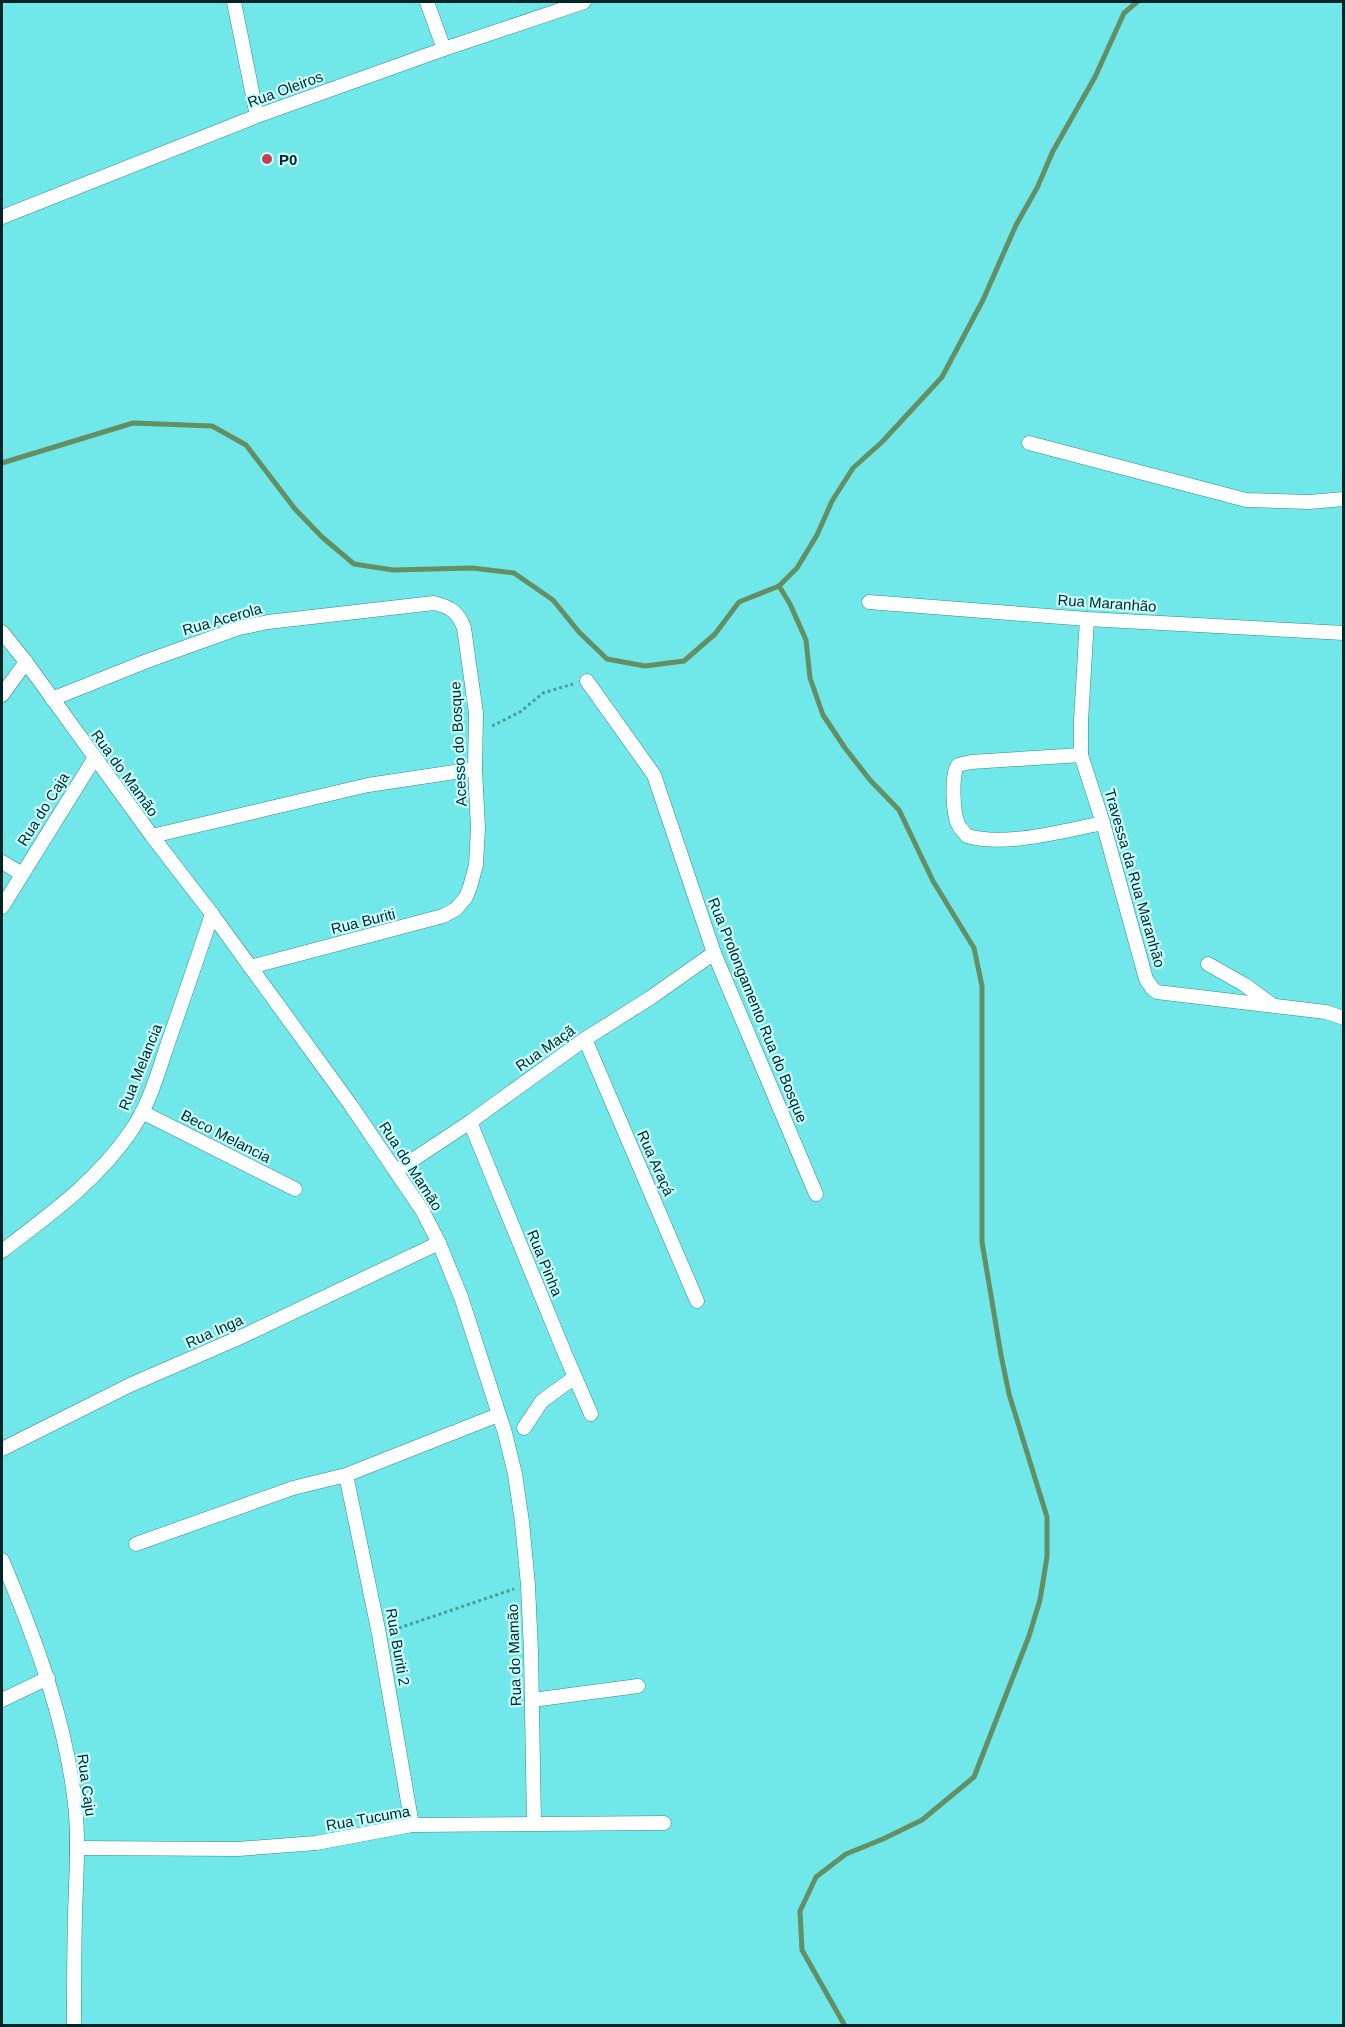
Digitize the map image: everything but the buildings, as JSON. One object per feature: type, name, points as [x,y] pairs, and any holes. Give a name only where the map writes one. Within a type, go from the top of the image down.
[{"type":"street","points":[[234,2],[257,116]]},
{"type":"street","points":[[427,2],[444,49]]},
{"type":"street","name":"Rua Oleiros","points":[[2,217],[257,116],[584,2]]},
{"type":"street","points":[[1029,443],[1246,500],[1308,502],[1344,499]]},
{"type":"street","name":"Rua Maranhão","points":[[869,602],[1087,619],[1344,633]]},
{"type":"street","name":"Rua Acerola","points":[[52,699],[147,661],[239,628],[268,622],[414,605],[434,603],[447,606]]},
{"type":"street","name":"Acesso do Bosque","points":[[447,606],[459,617],[464,628],[476,713],[475,769],[478,828],[476,865],[470,887]]},
{"type":"street","name":"Travessa da Rua Maranhão","points":[[1087,619],[1081,755],[1103,823],[1146,979],[1157,992],[1326,1012],[1344,1018]]},
{"type":"street","name":"Rua do Mamão","points":[[2,632],[26,662],[94,759],[212,914],[396,1170],[422,1209],[439,1243],[461,1297],[498,1415],[506,1433],[515,1474],[528,1585],[534,1823]]},
{"type":"street","points":[[2,695],[26,662]]},
{"type":"street","name":"Rua Prolongamento Rua do Bosque","points":[[586,681],[654,775],[714,953],[816,1194]]},
{"type":"street","points":[[1081,755],[971,762],[958,765],[955,768],[953,786],[957,822],[966,836],[995,840],[1103,823]]},
{"type":"street","name":"Rua do Caja","points":[[2,907],[94,759]]},
{"type":"street","points":[[152,836],[368,785],[475,769]]},
{"type":"street","points":[[2,862],[22,874]]},
{"type":"street","name":"Rua Buriti","points":[[250,967],[443,916],[456,909],[466,897],[470,887]]},
{"type":"street","name":"Rua Melancia","points":[[2,1251],[65,1202],[111,1157],[132,1130],[157,1077],[212,914]]},
{"type":"street","name":"Rua Maçã","points":[[396,1170],[470,1122],[585,1039],[650,998],[714,953]]},
{"type":"street","points":[[1208,964],[1245,985],[1272,1005]]},
{"type":"street","name":"Rua Araçá","points":[[585,1039],[697,1301]]},
{"type":"street","name":"Beco Melancia","points":[[142,1112],[295,1189]]},
{"type":"street","name":"Rua Pinha","points":[[470,1122],[591,1414]]},
{"type":"street","name":"Rua Inga","points":[[2,1449],[130,1386],[243,1336],[439,1243]]},
{"type":"street","points":[[524,1428],[542,1401],[575,1377]]},
{"type":"street","points":[[136,1544],[293,1488],[346,1475],[498,1415]]},
{"type":"street","name":"Rua Buriti 2","points":[[346,1475],[379,1634],[412,1825]]},
{"type":"street","name":"Rua Caju","points":[[2,1560],[48,1678],[61,1726],[75,1803],[77,1848],[74,2025]]},
{"type":"street","points":[[2,1700],[48,1678]]},
{"type":"street","points":[[532,1700],[638,1686]]},
{"type":"street","name":"Rua Tucuma","points":[[77,1848],[238,1849],[316,1843],[412,1825],[664,1823]]},
{"type":"path","points":[[492,726],[520,712],[543,693],[586,681]]},
{"type":"path","points":[[379,1634],[528,1585]]},
{"type":"waterway","points":[[2,463],[133,423],[212,426],[246,445],[295,509],[322,537],[354,564],[393,570],[472,568],[514,573],[553,600],[579,632],[607,659],[645,666],[684,661],[715,634],[739,602],[779,586],[797,568],[817,535],[832,501],[853,468],[882,442],[942,377],[983,300],[1016,225],[1037,188],[1053,151],[1095,77],[1124,13],[1137,2]]},
{"type":"waterway","points":[[779,586],[806,640],[810,678],[823,715],[870,780],[899,810],[933,881],[974,948],[982,986],[982,1242],[1009,1394],[1047,1517],[1047,1557],[1040,1600],[1029,1636],[974,1777],[922,1820],[846,1854],[816,1877],[800,1911],[802,1950],[845,2026]]},
{"type":"place","name":"P0","points":[[267,159]]}]
